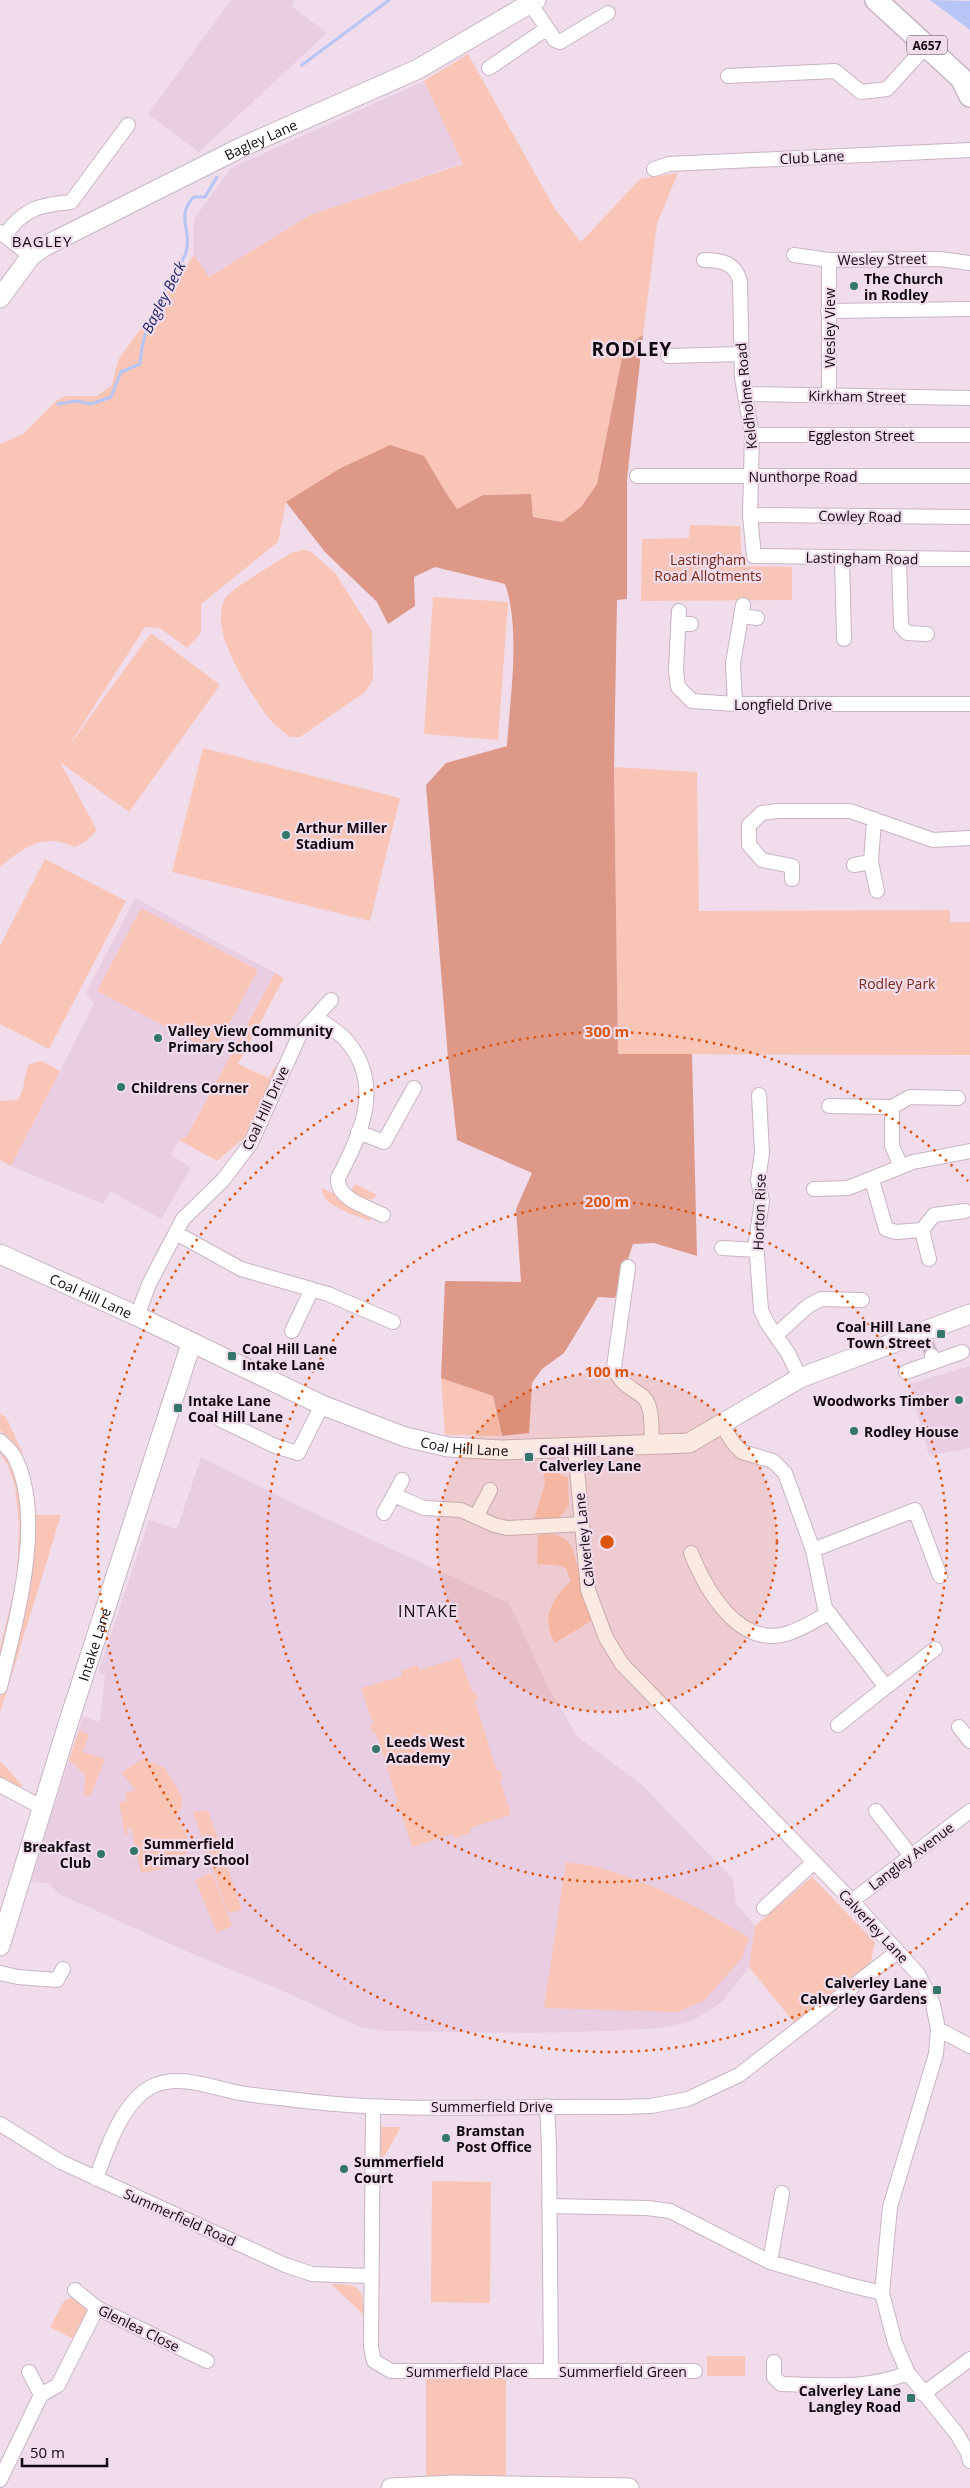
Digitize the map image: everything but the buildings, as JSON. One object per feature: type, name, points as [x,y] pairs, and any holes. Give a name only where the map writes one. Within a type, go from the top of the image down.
[{"type":"main road","name":"A657","points":[[876,0],[961,78],[970,96]]},
{"type":"street","points":[[533,2],[546,29],[555,40],[560,42],[608,13]]},
{"type":"street","name":"Bagley Lane","points":[[0,298],[31,256],[45,246],[242,147],[418,69],[533,2]]},
{"type":"street","points":[[489,68],[546,29]]},
{"type":"street","points":[[728,76],[835,71],[861,92],[887,89],[926,45]]},
{"type":"street","points":[[31,256],[2,233],[27,211],[42,206],[71,202],[128,125]]},
{"type":"street","name":"Club Lane","points":[[654,168],[669,164],[970,150]]},
{"type":"street","name":"Wesley Street","points":[[794,255],[829,260],[940,259],[970,263]]},
{"type":"street","name":"Keldholme Road","points":[[704,260],[727,263],[738,273],[740,281],[740,354],[752,435],[750,515],[754,556]]},
{"type":"street","name":"Wesley View","points":[[829,260],[829,396]]},
{"type":"street","points":[[828,311],[970,308]]},
{"type":"street","points":[[668,356],[740,354]]},
{"type":"street","name":"Kirkham Street","points":[[745,394],[970,398]]},
{"type":"street","name":"Eggleston Street","points":[[752,435],[970,435]]},
{"type":"street","name":"Nunthorpe Road","points":[[637,476],[970,476]]},
{"type":"street","name":"Cowley Road","points":[[750,515],[970,517]]},
{"type":"street","name":"Lastingham Road","points":[[754,556],[842,559],[970,559]]},
{"type":"street","points":[[842,559],[844,639]]},
{"type":"street","points":[[899,559],[900,626],[907,634],[927,634]]},
{"type":"street","points":[[735,704],[733,663],[742,611],[757,618]]},
{"type":"street","name":"Longfield Drive","points":[[683,620],[676,670],[678,687],[692,701],[735,704],[970,704]]},
{"type":"street","points":[[792,879],[792,866],[762,860],[749,845],[749,825],[762,813],[777,811],[850,811],[933,840],[970,838]]},
{"type":"street","points":[[874,819],[871,862],[878,891]]},
{"type":"street","points":[[854,865],[871,862]]},
{"type":"street","name":"Coal Hill Drive","points":[[137,1316],[149,1284],[183,1219],[223,1180],[251,1143],[300,1034],[331,1000]]},
{"type":"street","points":[[316,1017],[345,1039],[359,1057],[368,1092],[367,1108],[337,1184],[345,1196],[384,1215]]},
{"type":"street","points":[[358,1132],[384,1142],[414,1088]]},
{"type":"street","name":"Horton Rise","points":[[758,1095],[762,1153],[758,1180],[762,1201],[757,1250],[761,1310],[767,1324],[776,1335],[800,1378]]},
{"type":"street","points":[[829,1106],[892,1107],[910,1097],[958,1098]]},
{"type":"street","points":[[892,1107],[892,1146],[901,1166]]},
{"type":"street","points":[[814,1189],[848,1188],[872,1180],[901,1166],[970,1151]]},
{"type":"street","points":[[872,1180],[886,1229],[896,1232],[922,1230],[934,1215],[965,1211]]},
{"type":"street","points":[[922,1230],[928,1259]]},
{"type":"street","points":[[176,1233],[241,1269],[312,1289],[393,1322]]},
{"type":"street","points":[[722,1248],[757,1250]]},
{"type":"street","name":"Coal Hill Lane","points":[[0,1254],[137,1316],[191,1344],[322,1405],[405,1437],[448,1446],[502,1450],[689,1443],[800,1378],[929,1348],[970,1314]]},
{"type":"street","points":[[628,1267],[614,1367],[618,1379],[625,1386],[645,1398],[650,1406],[652,1444]]},
{"type":"street","points":[[292,1331],[312,1289]]},
{"type":"street","points":[[776,1335],[808,1306],[821,1299],[862,1300]]},
{"type":"street","name":"Intake Lane","points":[[0,1946],[5,1908],[42,1807],[191,1344]]},
{"type":"street","points":[[906,1372],[929,1348],[962,1352]]},
{"type":"street","points":[[221,1420],[275,1446],[298,1453],[322,1405]]},
{"type":"street","points":[[721,1424],[734,1444],[742,1452],[773,1461],[785,1473],[813,1550],[827,1614],[886,1687]]},
{"type":"street","points":[[0,1441],[14,1456],[24,1479],[28,1522],[26,1564],[20,1602],[0,1687]]},
{"type":"street","name":"Calverley Lane","points":[[574,1447],[588,1590],[606,1638],[622,1664],[852,1901],[918,1974],[933,2004],[938,2029],[936,2054],[890,2207],[882,2293],[895,2343],[908,2373],[957,2434],[968,2453],[970,2461]]},
{"type":"street","points":[[384,1513],[402,1480]]},
{"type":"street","points":[[476,1517],[490,1490]]},
{"type":"street","points":[[394,1495],[424,1508],[449,1508],[507,1528],[582,1524]]},
{"type":"street","points":[[813,1550],[915,1510],[940,1576]]},
{"type":"street","points":[[691,1554],[703,1583],[740,1625],[754,1634],[769,1636],[785,1634],[827,1614]]},
{"type":"street","points":[[838,1725],[935,1649]]},
{"type":"street","points":[[959,1727],[970,1741]]},
{"type":"street","points":[[0,1786],[42,1807]]},
{"type":"street","points":[[876,1811],[911,1856]]},
{"type":"street","name":"Langley Avenue","points":[[852,1901],[969,1814]]},
{"type":"street","points":[[764,1908],[814,1862]]},
{"type":"street","name":"Summerfield Drive","points":[[96,2179],[110,2143],[128,2108],[142,2092],[156,2084],[176,2081],[242,2093],[325,2104],[373,2107],[650,2106],[688,2099],[717,2087],[738,2075],[897,1952]]},
{"type":"street","points":[[0,1973],[18,1977],[57,1980],[63,1969]]},
{"type":"street","points":[[938,2029],[970,2046]]},
{"type":"street","points":[[547,2106],[551,2371]]},
{"type":"street","name":"Summerfield Place","points":[[373,2107],[371,2347],[374,2361],[391,2372],[551,2371]]},
{"type":"street","name":"Summerfield Road","points":[[0,2124],[34,2147],[96,2179],[299,2270],[312,2274],[371,2276]]},
{"type":"street","points":[[770,2262],[782,2193]]},
{"type":"street","points":[[549,2206],[647,2208],[670,2211],[770,2262],[882,2293]]},
{"type":"street","name":"Glenlea Close","points":[[75,2290],[97,2308],[207,2361]]},
{"type":"street","points":[[0,2480],[41,2395],[58,2385],[97,2308]]},
{"type":"street","points":[[923,2394],[970,2359]]},
{"type":"street","points":[[774,2362],[774,2377],[781,2384],[861,2386],[885,2382],[908,2373]]},
{"type":"street","name":"Summerfield Green","points":[[551,2371],[696,2371]]},
{"type":"street","points":[[29,2372],[41,2395]]},
{"type":"street","points":[[391,2488],[454,2485],[630,2488]]},
{"type":"shaded area","points":[[231,0],[295,0],[291,6],[327,33],[199,152],[148,114]]},
{"type":"shaded area","points":[[424,81],[463,163],[310,215],[209,277],[194,255],[194,219],[231,168]]},
{"type":"shaded area","points":[[643,335],[627,479],[627,599],[617,600],[614,767],[618,1054],[692,1054],[697,1256],[654,1243],[633,1244],[615,1298],[598,1297],[564,1353],[542,1369],[532,1383],[529,1433],[502,1436],[493,1396],[441,1378],[445,1281],[521,1282],[516,1209],[532,1173],[457,1140],[448,1058],[426,785],[446,763],[507,746],[513,664],[510,602],[505,584],[435,567],[414,577],[415,606],[388,624],[377,602],[325,552],[286,502],[339,469],[390,445],[424,456],[457,509],[483,495],[531,494],[533,517],[562,522],[581,507],[597,484],[624,347]]},
{"type":"shaded area","name":"Valley View Community Primary School","points":[[135,898],[275,973],[187,1136],[179,1140],[171,1155],[191,1168],[161,1219],[110,1191],[103,1204],[11,1166],[94,1004],[86,993]]},
{"type":"shaded area","points":[[970,1366],[970,1448],[929,1456],[909,1384]]},
{"type":"shaded area","name":"Leeds West Academy","points":[[201,1457],[305,1509],[509,1603],[549,1689],[578,1737],[642,1785],[733,1879],[736,1903],[755,1926],[749,1967],[722,2002],[690,2022],[660,2028],[533,2033],[387,2031],[360,2027],[290,1994],[181,1949],[59,1894],[48,1883],[30,1882],[83,1716],[100,1722],[105,1675],[98,1673],[149,1520],[177,1529]]},
{"type":"green space","points":[[468,54],[555,209],[581,242],[640,179],[678,173],[657,224],[643,335],[624,347],[597,484],[581,507],[562,522],[533,517],[531,494],[483,495],[457,509],[446,494],[286,502],[278,542],[201,604],[201,633],[187,648],[160,628],[145,627],[66,750],[151,633],[220,685],[129,812],[60,762],[97,830],[85,842],[75,847],[53,841],[43,841],[34,844],[17,853],[0,867],[0,444],[23,434],[56,401],[65,396],[97,396],[112,385],[118,360],[194,255],[209,277],[310,215],[463,164],[424,81]]},
{"type":"green space","name":"Lastingham Road Allotments","points":[[690,525],[740,526],[742,566],[792,567],[792,600],[641,601],[642,539],[689,538]]},
{"type":"green space","points":[[302,550],[310,551],[335,573],[372,631],[373,680],[365,692],[300,737],[290,737],[267,716],[241,676],[226,643],[221,612],[225,599],[229,594],[255,575],[291,553]]},
{"type":"green space","points":[[433,597],[508,602],[498,740],[424,734]]},
{"type":"green space","name":"Arthur Miller Stadium","points":[[203,748],[400,798],[370,921],[172,872]]},
{"type":"green space","name":"Rodley Park","points":[[614,767],[697,772],[699,911],[950,910],[950,922],[970,922],[970,1055],[618,1054]]},
{"type":"green space","points":[[45,859],[126,901],[49,1049],[0,1024],[0,946]]},
{"type":"green space","points":[[141,908],[258,970],[214,1052],[97,991]]},
{"type":"green space","points":[[275,973],[284,978],[238,1064],[269,1078],[275,1066],[278,1068],[244,1138],[217,1161],[179,1140],[187,1136]]},
{"type":"green space","points":[[42,1061],[60,1071],[11,1166],[0,1160],[0,1101],[18,1100],[29,1064]]},
{"type":"green space","points":[[355,1184],[377,1195],[373,1199],[365,1200],[350,1192]]},
{"type":"green space","points":[[322,1188],[373,1213],[370,1221],[333,1205],[323,1194]]},
{"type":"green space","points":[[441,1378],[493,1396],[501,1436],[445,1435]]},
{"type":"green space","points":[[0,1414],[6,1417],[23,1454],[21,1455],[15,1444],[0,1430]]},
{"type":"green space","points":[[0,1448],[12,1464],[19,1484],[23,1508],[23,1535],[16,1590],[0,1663],[0,1648],[17,1578],[19,1524],[15,1486],[8,1466],[0,1453]]},
{"type":"green space","points":[[539,1464],[568,1478],[569,1506],[559,1518],[539,1522],[534,1520],[545,1483]]},
{"type":"green space","points":[[32,1515],[61,1515],[0,1713],[0,1698],[22,1620]]},
{"type":"green space","points":[[548,1534],[563,1538],[573,1549],[591,1621],[555,1643],[548,1626],[550,1609],[558,1594],[571,1581],[566,1568],[537,1564],[538,1535]]},
{"type":"green space","points":[[460,1657],[472,1692],[475,1691],[478,1700],[475,1701],[497,1771],[500,1770],[503,1778],[500,1780],[511,1815],[470,1828],[471,1833],[455,1838],[453,1834],[412,1847],[401,1812],[397,1812],[394,1804],[398,1802],[376,1733],[372,1733],[370,1725],[373,1724],[361,1688],[402,1676],[401,1671],[417,1665],[420,1670]]},
{"type":"green space","points":[[79,1731],[89,1734],[83,1752],[105,1759],[91,1795],[84,1797],[85,1775],[69,1760]]},
{"type":"green space","points":[[142,1759],[165,1768],[182,1797],[182,1806],[176,1818],[186,1832],[188,1845],[186,1853],[172,1867],[141,1873],[131,1828],[127,1828],[128,1835],[125,1835],[119,1802],[127,1802],[125,1793],[136,1790],[121,1773]]},
{"type":"green space","points":[[0,1761],[23,1786],[17,1787],[0,1778]]},
{"type":"green space","points":[[208,1810],[242,1910],[228,1913],[193,1812]]},
{"type":"green space","points":[[566,1862],[595,1866],[623,1875],[661,1890],[697,1908],[749,1938],[742,1958],[704,2001],[677,2012],[544,2008]]},
{"type":"green space","points":[[212,1873],[232,1926],[217,1933],[195,1880]]},
{"type":"green space","points":[[812,1877],[875,1942],[869,1970],[796,2025],[749,1967],[755,1926]]},
{"type":"green space","points":[[381,2127],[401,2127],[384,2157],[380,2157]]},
{"type":"green space","points":[[432,2181],[491,2182],[490,2303],[431,2302]]},
{"type":"green space","points":[[331,2284],[348,2285],[358,2289],[361,2293],[364,2315]]},
{"type":"green space","points":[[73,2297],[85,2305],[87,2309],[75,2340],[50,2327],[64,2301]]},
{"type":"green space","points":[[707,2356],[745,2356],[745,2376],[707,2376]]},
{"type":"green space","points":[[506,2373],[506,2477],[426,2478],[426,2375]]},
{"type":"water","points":[[930,0],[970,1],[970,30]]},
{"type":"waterway","name":"Bagley Beck","points":[[302,65],[389,0]]},
{"type":"waterway","name":"Bagley Beck","points":[[58,404],[76,401],[91,404],[111,397],[121,372],[140,364],[144,337],[157,303],[185,255],[187,247],[185,211],[194,197],[205,197],[217,177]]},
{"type":"tunnel","points":[[927,1343],[932,1356]]},
{"type":"place","name":"The Church in Rodley","points":[[854,286]]},
{"type":"place","name":"Arthur Miller Stadium","points":[[286,835]]},
{"type":"place","name":"Valley View Community Primary School","points":[[158,1038]]},
{"type":"place","name":"Childrens Corner","points":[[121,1087]]},
{"type":"place","name":"Coal Hill Lane Town Street","points":[[941,1334]]},
{"type":"place","name":"Coal Hill Lane Intake Lane","points":[[232,1356]]},
{"type":"place","name":"Woodworks Timber","points":[[959,1400]]},
{"type":"place","name":"Intake Lane Coal Hill Lane","points":[[178,1408]]},
{"type":"place","name":"Rodley House","points":[[854,1431]]},
{"type":"place","name":"Coal Hill Lane Calverley Lane","points":[[529,1457]]},
{"type":"place","name":"Leeds West Academy","points":[[376,1749]]},
{"type":"place","name":"Summerfield Primary School","points":[[134,1851]]},
{"type":"place","name":"Breakfast Club","points":[[101,1854]]},
{"type":"place","name":"Calverley Lane Calverley Gardens","points":[[937,1990]]},
{"type":"place","name":"Bramstan Post Office","points":[[446,2138]]},
{"type":"place","name":"Summerfield Court","points":[[344,2169]]},
{"type":"place","name":"Calverley Lane Langley Road","points":[[911,2398]]},
{"type":"district","name":"BAGLEY","points":[[42,241]]},
{"type":"district","name":"RODLEY","points":[[632,349]]},
{"type":"district","name":"INTAKE","points":[[428,1611]]}]
